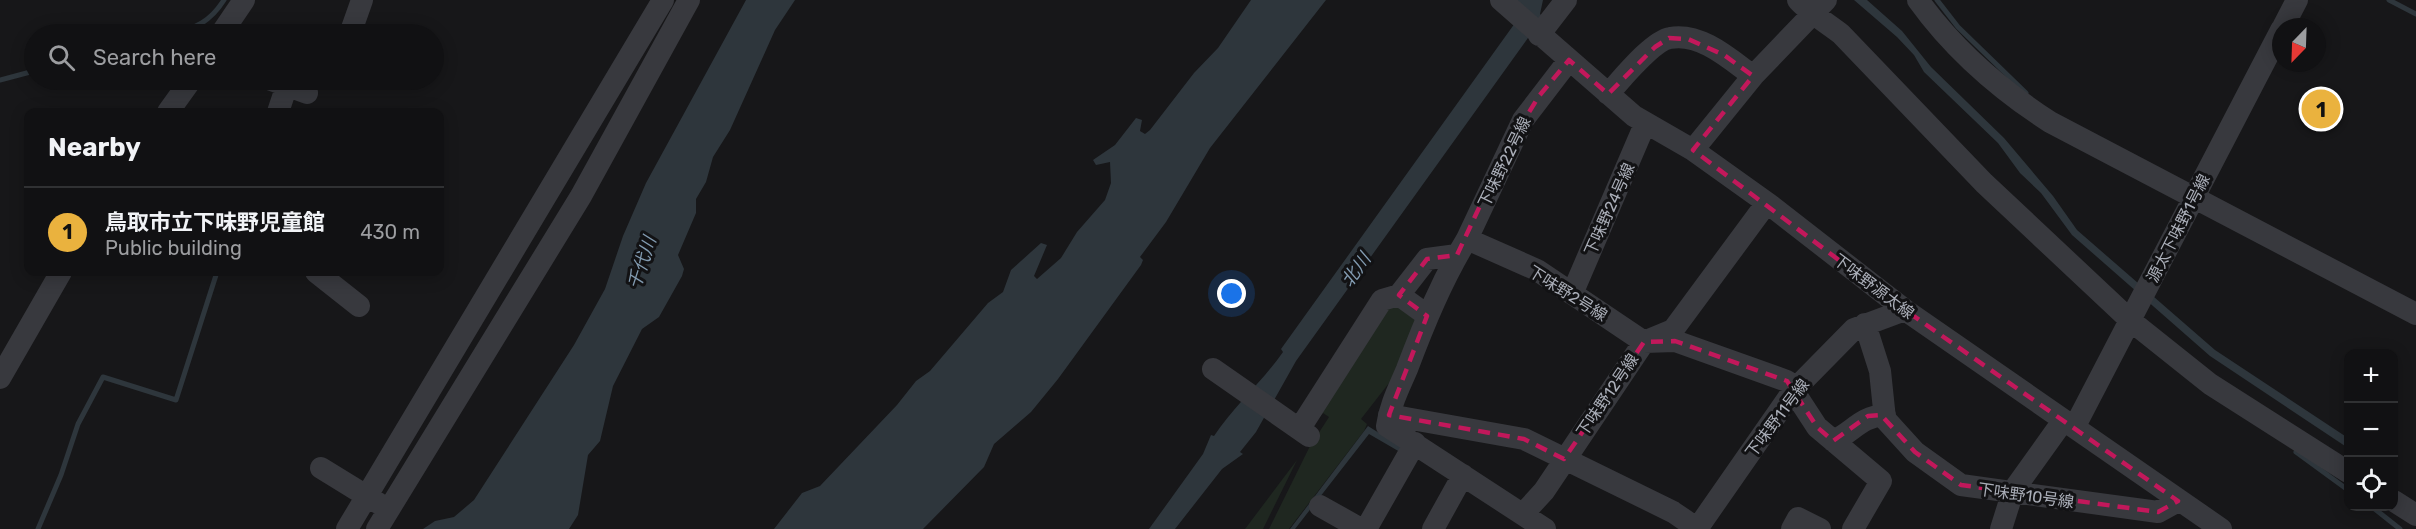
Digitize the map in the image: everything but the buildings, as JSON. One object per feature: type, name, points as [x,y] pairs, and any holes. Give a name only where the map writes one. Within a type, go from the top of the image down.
[{"type":"street","points":[[228,24],[244,0]]},
{"type":"street","points":[[354,24],[362,0]]},
{"type":"street","points":[[347,529],[663,0]]},
{"type":"street","points":[[377,529],[387,509],[581,196],[689,0]]},
{"type":"street","points":[[1538,34],[1566,0]]},
{"type":"street","points":[[1918,0],[1937,26],[1977,67],[2020,102],[2050,122],[2416,314]]},
{"type":"street","name":"源太下味野1号線","points":[[2287,18],[2297,0]]},
{"type":"street","points":[[1693,150],[1813,4],[1984,183],[2135,314],[2210,384],[2344,469]]},
{"type":"street","name":"下味野源太線","points":[[1506,5],[1646,124],[1693,150],[1905,310],[2221,529]]},
{"type":"street","points":[[1608,94],[1655,47],[1669,38],[1689,39],[1704,43],[1753,76]]},
{"type":"street","name":"源太下味野1号線","points":[[2001,529],[2013,490],[2069,423],[2135,314],[2272,47]]},
{"type":"street","name":"下味野22号線","points":[[1462,247],[1522,120],[1569,60]]},
{"type":"street","points":[[171,108],[184,90]]},
{"type":"street","points":[[279,108],[286,90]]},
{"type":"street","name":"下味野24号線","points":[[1572,294],[1646,124]]},
{"type":"street","name":"下味野12号線","points":[[1523,514],[1544,491],[1644,342],[1673,330],[1766,204]]},
{"type":"street","points":[[1213,369],[1297,426],[1372,311],[1382,300],[1399,295],[1424,261],[1462,247]]},
{"type":"street","points":[[1462,247],[1428,316],[1389,415],[1387,426],[1545,529]]},
{"type":"street","name":"下味野2号線","points":[[1462,247],[1537,270],[1644,342]]},
{"type":"street","points":[[0,378],[59,276]]},
{"type":"street","points":[[321,276],[359,306]]},
{"type":"street","points":[[1399,295],[1428,316]]},
{"type":"street","name":"下味野11号線","points":[[1698,529],[1793,391],[1854,329],[1905,310]]},
{"type":"street","points":[[1833,441],[1846,435],[1868,416],[1885,415],[1880,371],[1866,324]]},
{"type":"street","points":[[1644,342],[1675,341],[1787,381],[1817,427],[1881,481],[1853,529]]},
{"type":"street","points":[[1389,415],[1524,439],[1673,512],[1698,529]]},
{"type":"street","name":"下味野10号線","points":[[1885,415],[1885,419],[1915,452],[1961,485],[2013,490],[2158,512],[2178,501]]},
{"type":"street","points":[[1366,529],[1415,443]]},
{"type":"street","points":[[321,468],[387,509]]},
{"type":"street","points":[[1433,529],[1463,475]]},
{"type":"street","points":[[2160,529],[2178,501]]},
{"type":"street","points":[[2398,504],[2416,515]]},
{"type":"street","points":[[1320,506],[1361,529]]},
{"type":"street","points":[[1792,529],[1798,518],[1820,529]]},
{"type":"highlighted area","points":[[1669,38],[1688,39],[1724,55],[1753,76],[1693,150],[1905,310],[2178,501],[2158,512],[1961,485],[1915,452],[1881,415],[1868,416],[1833,441],[1817,427],[1787,381],[1675,341],[1644,342],[1564,459],[1524,439],[1389,415],[1427,316],[1399,295],[1427,259],[1457,255],[1507,148],[1539,96],[1569,60],[1608,94],[1655,47]]},
{"type":"shaded area","points":[[1383,303],[1419,314],[1396,374],[1361,419],[1367,424],[1364,431],[1289,529],[1269,529],[1309,448],[1329,417],[1323,413],[1317,419]]},
{"type":"shaded area","points":[[1297,460],[1263,529],[1245,529]]},
{"type":"water","name":"千代川","points":[[746,0],[795,0],[775,30],[730,130],[713,157],[706,182],[696,199],[696,213],[678,255],[684,269],[682,276],[659,317],[642,329],[613,386],[600,441],[588,455],[578,515],[569,529],[423,529],[435,521],[454,517],[474,500],[574,345],[605,289],[623,236],[646,183]]},
{"type":"water","points":[[1251,0],[1326,0],[1210,148],[1166,222],[1140,257],[1143,260],[1141,265],[1058,379],[1031,412],[994,444],[984,467],[923,529],[774,529],[802,493],[820,486],[897,405],[916,381],[930,371],[988,303],[1003,292],[1011,270],[1041,243],[1047,245],[1034,276],[1037,279],[1061,258],[1077,232],[1105,200],[1111,183],[1110,162],[1096,165],[1093,160],[1115,145],[1136,118],[1142,120],[1140,131],[1145,134],[1150,130],[1194,73],[1218,48]]},
{"type":"water","name":"北川","points":[[1518,0],[1543,0],[1540,14],[1543,17],[1296,361],[1256,432],[1240,452],[1243,454],[1222,469],[1175,529],[1149,529],[1203,454],[1211,435],[1214,436],[1283,352],[1281,349],[1515,23]]},
{"type":"water","points":[[1854,0],[1867,0],[1902,31],[1931,67],[2004,138],[2053,196],[2077,230],[2215,350],[2344,435],[2344,445],[2210,356],[2072,235],[2041,193],[2020,173],[1998,143],[1924,72],[1914,55]]},
{"type":"water","points":[[1368,426],[1406,450],[1400,452],[1369,434],[1295,529],[1290,529]]},
{"type":"waterway","points":[[200,24],[208,19],[224,0]]},
{"type":"waterway","points":[[1937,0],[1958,27],[2026,93]]},
{"type":"waterway","points":[[2389,0],[2416,14]]},
{"type":"waterway","points":[[0,80],[24,74]]},
{"type":"waterway","points":[[38,529],[61,475],[78,424],[103,377],[176,400],[216,276]]},
{"type":"waterway","points":[[2296,452],[2344,487]]},
{"type":"waterway","points":[[2377,511],[2400,529]]},
{"type":"place","name":"鳥取市立下味野児童館","points":[[2321,109]]}]
